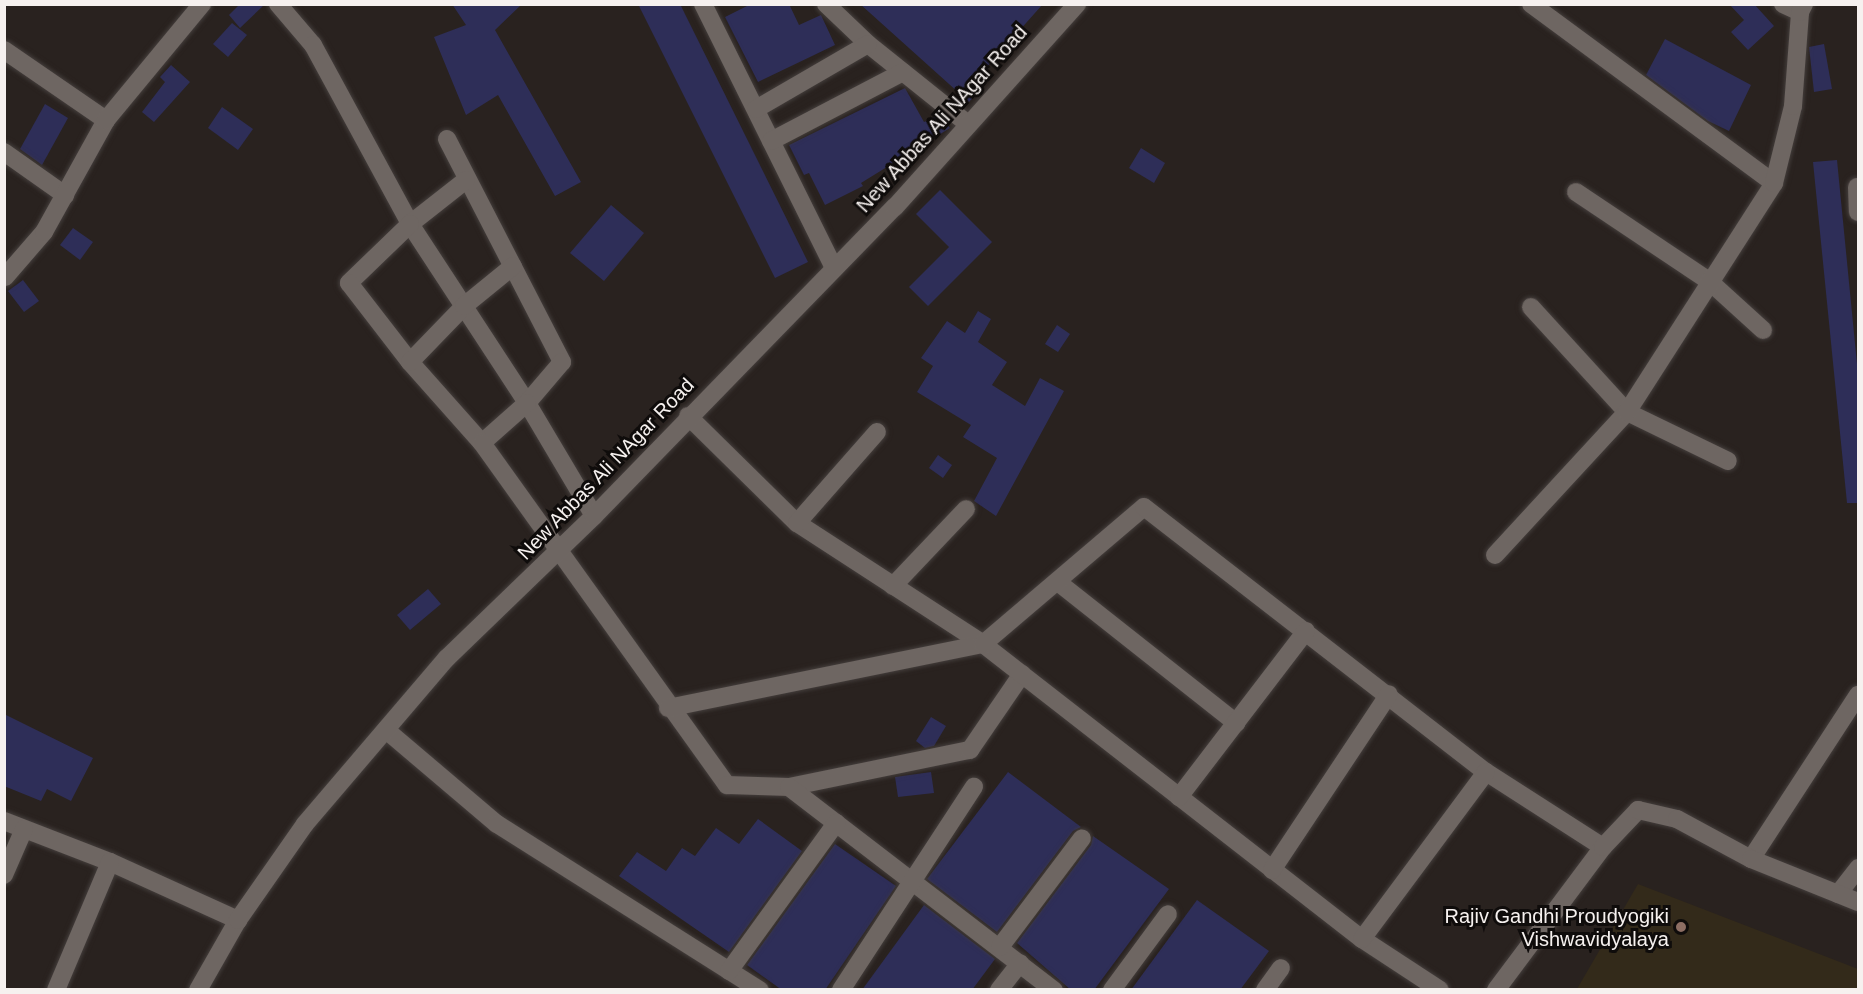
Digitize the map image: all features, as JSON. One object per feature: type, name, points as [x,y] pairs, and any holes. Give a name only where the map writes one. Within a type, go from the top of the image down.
[{"type":"street","points":[[4,277],[44,232],[106,120],[202,4]]},
{"type":"street","points":[[278,4],[313,45],[410,224],[527,403],[594,516]]},
{"type":"street","points":[[826,4],[868,44],[968,124]]},
{"type":"street","name":"New Abbas Ali NAgar Road","points":[[198,990],[238,920],[305,824],[447,658],[594,516],[688,416],[834,268],[1077,4]]},
{"type":"street","points":[[1495,555],[1627,412],[1774,183],[1792,106],[1802,8],[1783,4]]},
{"type":"street","points":[[1532,5],[1774,183]]},
{"type":"street","points":[[711,7],[771,141],[834,268]]},
{"type":"street","points":[[756,109],[868,44]]},
{"type":"street","points":[[4,50],[106,120]]},
{"type":"street","points":[[771,141],[903,72]]},
{"type":"street","points":[[447,139],[466,180],[562,362],[527,403],[482,443]]},
{"type":"street","points":[[4,152],[65,195]]},
{"type":"street","points":[[466,180],[410,224],[349,283],[410,362],[482,443],[560,550],[668,708],[727,785],[789,787],[970,750],[1022,674]]},
{"type":"street","points":[[1857,187],[1858,212]]},
{"type":"street","points":[[1576,192],[1709,281],[1764,330]]},
{"type":"street","points":[[410,362],[464,306],[513,266]]},
{"type":"street","points":[[1531,307],[1627,412],[1728,461]]},
{"type":"street","points":[[688,416],[798,523],[983,644],[1362,939],[1440,990]]},
{"type":"street","points":[[798,523],[877,432]]},
{"type":"street","points":[[668,708],[983,644],[1059,583],[1144,507],[1389,694],[1486,772],[1604,847]]},
{"type":"street","points":[[893,586],[966,509]]},
{"type":"street","points":[[1059,583],[1236,723]]},
{"type":"street","points":[[1179,797],[1306,631]]},
{"type":"street","points":[[1272,870],[1389,694]]},
{"type":"street","points":[[1751,859],[1858,695]]},
{"type":"street","points":[[386,730],[497,824],[760,990]]},
{"type":"street","points":[[1362,939],[1486,772]]},
{"type":"street","points":[[789,787],[1054,990]]},
{"type":"street","points":[[841,990],[974,787]]},
{"type":"street","points":[[1496,990],[1604,847],[1638,810],[1668,816],[1751,859],[1858,902]]},
{"type":"street","points":[[4,821],[110,861],[238,920]]},
{"type":"street","points":[[729,971],[836,823]]},
{"type":"street","points":[[4,875],[24,829]]},
{"type":"street","points":[[1000,947],[1082,838]]},
{"type":"street","points":[[56,990],[110,861]]},
{"type":"street","points":[[1838,894],[1858,868]]},
{"type":"street","points":[[1112,990],[1168,914]]},
{"type":"street","points":[[999,990],[1020,963]]},
{"type":"street","points":[[1266,990],[1281,968]]},
{"type":"shaded area","name":"Rajiv Gandhi Proudyogiki Vishwavidyalaya","points":[[1638,884],[1858,969],[1858,989],[1577,989]]},
{"type":"building","points":[[240,4],[265,4],[240,28],[229,15]]},
{"type":"building","points":[[452,4],[522,4],[495,30],[581,182],[555,196],[498,95],[466,115],[434,37],[466,25]]},
{"type":"building","points":[[638,4],[680,4],[808,262],[775,278]]},
{"type":"building","points":[[751,4],[789,4],[799,25],[821,15],[835,45],[758,82],[725,17]]},
{"type":"building","points":[[860,4],[1043,4],[984,70],[991,76],[969,102]]},
{"type":"building","points":[[1729,4],[1754,4],[1774,26],[1748,50],[1731,32],[1744,20]]},
{"type":"building","points":[[232,23],[247,35],[228,57],[213,44]]},
{"type":"building","points":[[1665,39],[1751,85],[1729,131],[1708,121],[1646,75]]},
{"type":"building","points":[[1824,44],[1832,89],[1814,92],[1809,47]]},
{"type":"building","points":[[171,65],[190,82],[154,122],[142,112],[165,82],[160,77]]},
{"type":"building","points":[[905,88],[924,122],[939,115],[950,128],[861,183],[863,186],[825,205],[809,173],[804,175],[789,145]]},
{"type":"building","points":[[45,104],[68,118],[42,165],[20,149]]},
{"type":"building","points":[[222,107],[253,129],[238,150],[208,128]]},
{"type":"building","points":[[1141,148],[1165,163],[1154,183],[1129,168]]},
{"type":"building","points":[[1837,160],[1858,374],[1858,503],[1847,503],[1813,162]]},
{"type":"building","points":[[940,190],[992,242],[928,306],[909,287],[949,247],[916,214]]},
{"type":"building","points":[[611,205],[644,233],[604,281],[570,253]]},
{"type":"building","points":[[73,228],[93,242],[80,260],[60,245]]},
{"type":"building","points":[[23,280],[39,301],[24,312],[8,291]]},
{"type":"building","points":[[978,311],[991,319],[978,342],[1007,362],[992,385],[1025,406],[1040,378],[1064,391],[996,516],[974,501],[997,458],[963,437],[971,425],[917,392],[933,366],[921,358],[947,321],[965,333]]},
{"type":"building","points":[[1057,325],[1070,334],[1058,352],[1045,344]]},
{"type":"building","points":[[938,455],[952,465],[943,478],[929,468]]},
{"type":"building","points":[[428,589],[441,604],[410,630],[397,615]]},
{"type":"building","points":[[4,714],[93,758],[71,801],[47,789],[41,801],[4,786]]},
{"type":"building","points":[[931,717],[946,726],[934,746],[925,748],[916,741]]},
{"type":"building","points":[[931,772],[934,793],[898,797],[895,777]]},
{"type":"building","points":[[1008,772],[1081,827],[1073,831],[997,932],[927,879]]},
{"type":"building","points":[[758,819],[802,851],[729,952],[619,876],[637,852],[666,871],[682,848],[695,856],[716,828],[739,844]]},
{"type":"building","points":[[1093,836],[1169,889],[1094,990],[1071,990],[1017,943],[1091,845]]},
{"type":"building","points":[[835,844],[896,886],[825,990],[782,990],[747,965]]},
{"type":"building","points":[[1197,900],[1269,951],[1240,990],[1131,990]]},
{"type":"building","points":[[924,905],[995,959],[972,990],[862,990]]},
{"type":"place","name":"Rajiv Gandhi Proudyogiki Vishwavidyalaya","points":[[1681,927]]}]
